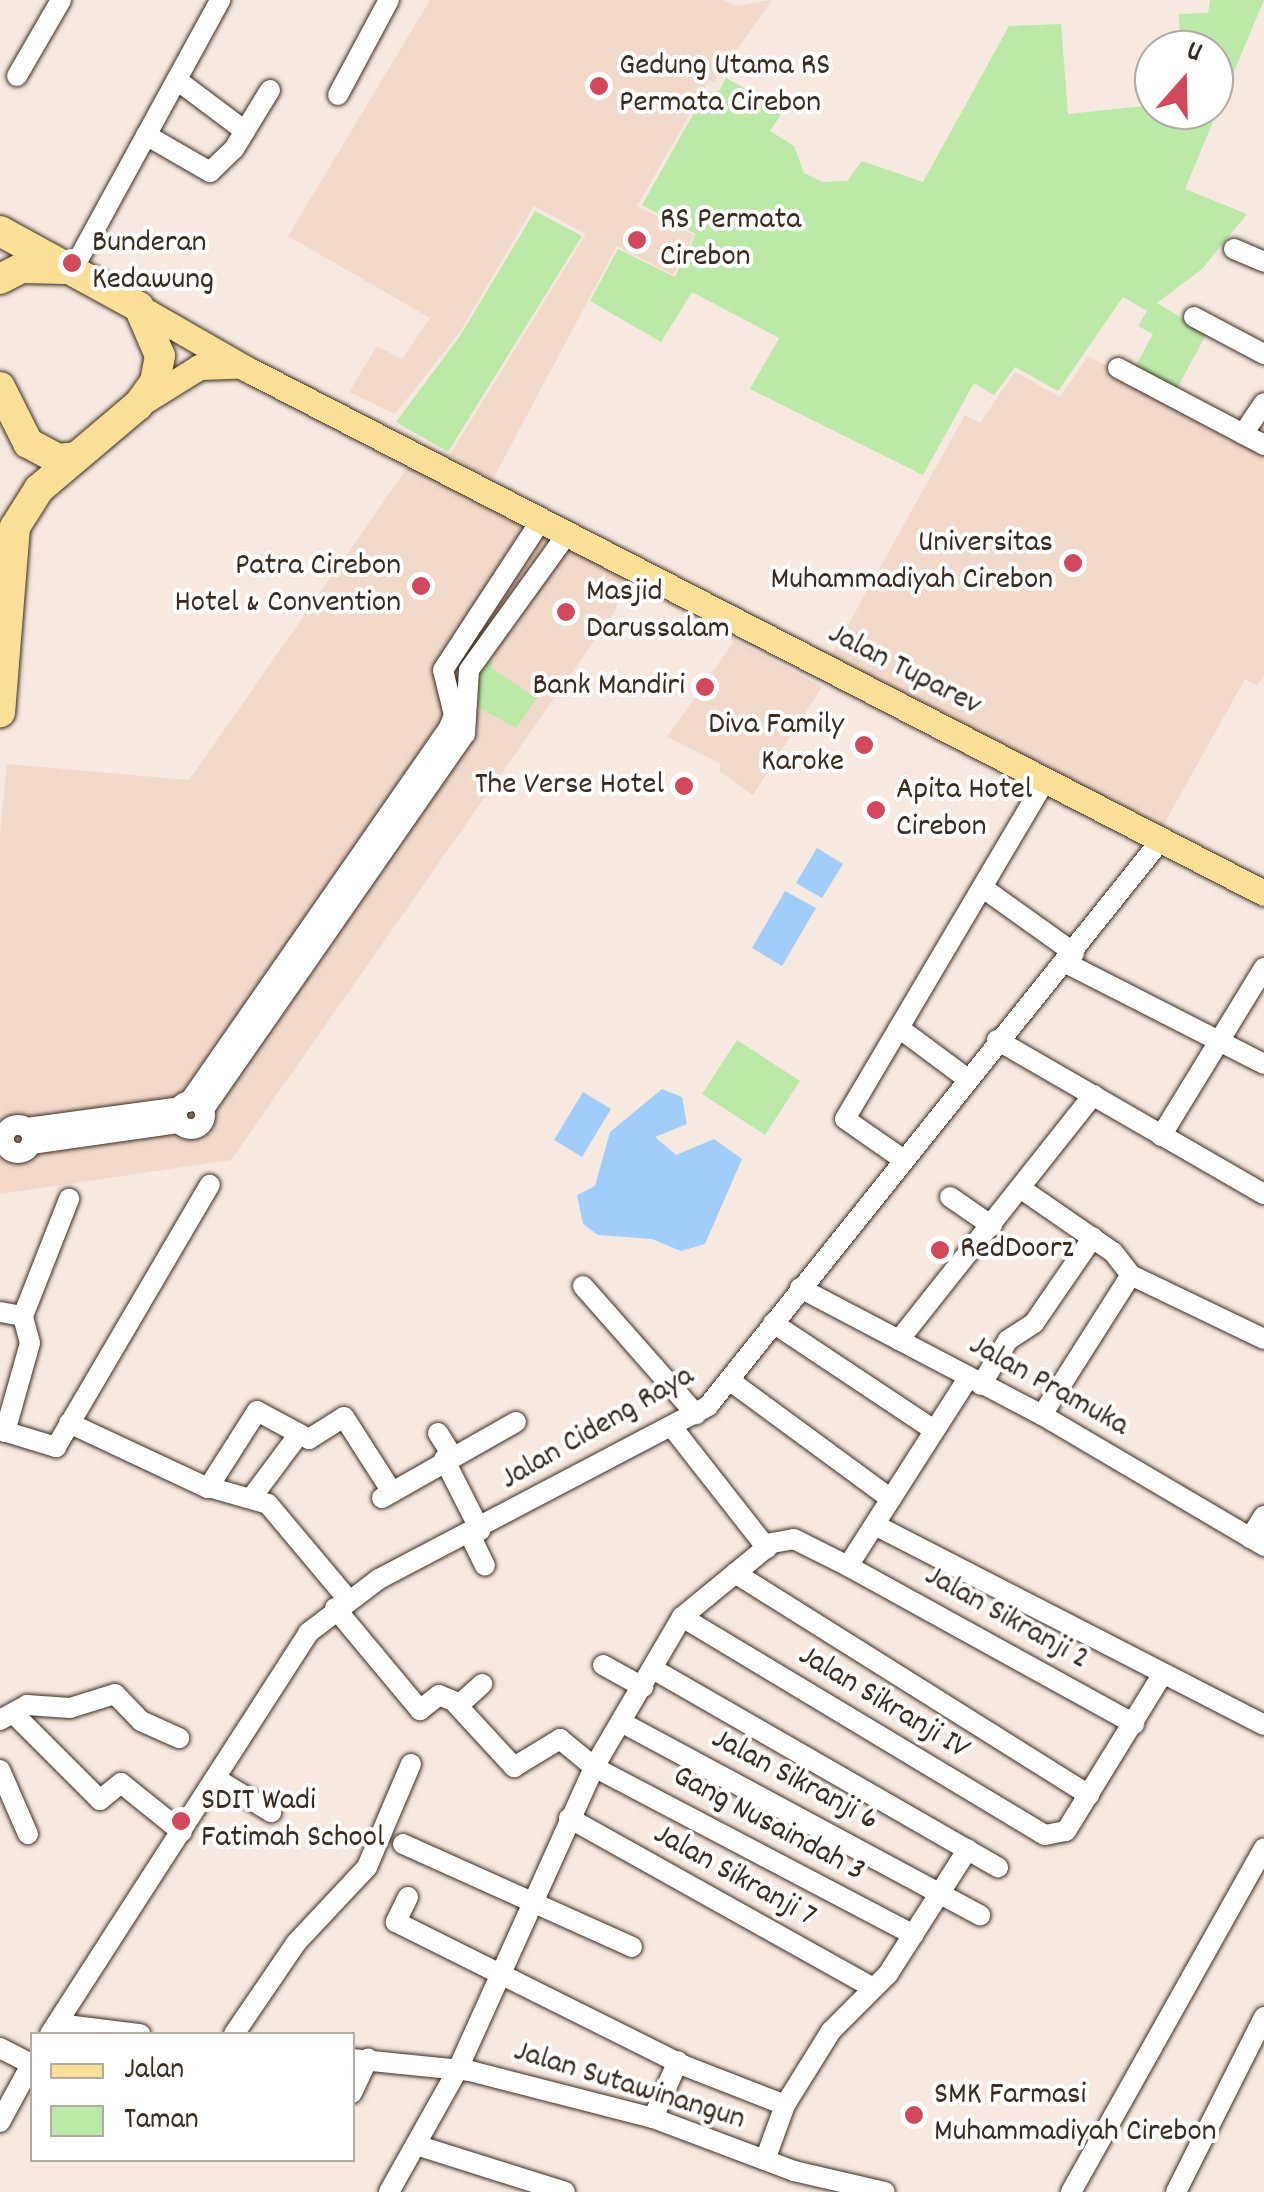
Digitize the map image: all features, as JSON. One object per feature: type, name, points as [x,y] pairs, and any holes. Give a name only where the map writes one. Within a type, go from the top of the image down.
[{"type":"highway","points":[[0,231],[139,307],[160,356],[155,382],[138,405],[39,489],[15,527],[0,710]]},
{"type":"highway","points":[[0,279],[22,268],[73,269]]},
{"type":"highway","points":[[0,388],[28,443],[58,459],[76,457]]},
{"type":"main road","name":"Jalan Tuparev","points":[[139,307],[531,537],[1045,781],[1264,894]]},
{"type":"main road","points":[[138,405],[199,367],[225,363],[246,369]]},
{"type":"street","points":[[17,76],[61,0]]},
{"type":"street","points":[[73,269],[220,0]]},
{"type":"street","points":[[338,96],[390,0]]},
{"type":"street","points":[[176,80],[245,131]]},
{"type":"street","points":[[146,135],[206,172],[218,168],[270,90]]},
{"type":"street","points":[[1234,248],[1264,262]]},
{"type":"street","points":[[1194,317],[1264,354]]},
{"type":"street","points":[[1118,368],[1264,445]]},
{"type":"street","points":[[1243,434],[1264,403]]},
{"type":"street","points":[[386,833],[452,722],[443,670],[531,537]]},
{"type":"street","points":[[3,1141],[17,1125],[29,1136],[188,1110],[386,833],[470,723],[469,670],[555,549]]},
{"type":"street","points":[[901,1158],[845,1120],[1045,781]]},
{"type":"street","name":"Jalan Cideng Raya","points":[[54,2029],[286,1663],[341,1603],[696,1414],[729,1380],[965,1077],[1070,958],[1162,840]]},
{"type":"street","points":[[983,888],[1070,958],[1264,1064]]},
{"type":"street","points":[[1161,1136],[1224,1043],[1264,968]]},
{"type":"street","points":[[899,1028],[965,1077]]},
{"type":"street","points":[[997,1040],[1264,1194]]},
{"type":"street","points":[[900,1340],[1023,1190],[1094,1095]]},
{"type":"street","points":[[69,1199],[23,1316],[30,1343],[2,1431],[50,1449],[69,1424],[210,1185]]},
{"type":"street","points":[[1023,1190],[1093,1237],[1131,1275],[1264,1340]]},
{"type":"street","points":[[950,1197],[992,1226]]},
{"type":"street","points":[[848,1566],[934,1430],[1013,1334],[1034,1323],[1093,1237]]},
{"type":"street","points":[[1042,1415],[1131,1275]]},
{"type":"street","points":[[583,1286],[696,1414]]},
{"type":"street","name":"Jalan Pramuka","points":[[800,1288],[1042,1415],[1257,1542]]},
{"type":"street","points":[[0,1312],[23,1316]]},
{"type":"street","points":[[773,1323],[934,1430]]},
{"type":"street","points":[[729,1380],[891,1499]]},
{"type":"street","points":[[212,1488],[250,1415],[259,1410],[299,1434],[316,1438],[344,1418],[386,1495],[516,1422]]},
{"type":"street","points":[[69,1424],[113,1449],[212,1488],[252,1498],[276,1512],[417,1708],[426,1709],[439,1695],[456,1704],[482,1684]]},
{"type":"street","points":[[390,2192],[457,2071],[594,1767],[682,1618],[766,1548],[672,1427]]},
{"type":"street","points":[[438,1433],[484,1566]]},
{"type":"street","points":[[252,1498],[299,1434]]},
{"type":"street","points":[[1257,1542],[1264,1516]]},
{"type":"street","points":[[874,1525],[1264,1726]]},
{"type":"street","name":"Jalan Sikranji 2","points":[[766,1548],[794,1539],[1134,1724]]},
{"type":"street","points":[[735,1572],[1089,1795],[1162,1675]]},
{"type":"street","name":"Jalan Sikranji IV","points":[[682,1618],[1045,1836],[1066,1832],[1089,1795]]},
{"type":"street","points":[[604,1665],[648,1678],[998,1867]]},
{"type":"street","points":[[178,1738],[140,1721],[115,1694],[89,1706],[37,1704],[7,1716],[98,1798],[121,1783],[182,1832]]},
{"type":"street","name":"Gang Nusaindah 3","points":[[456,1704],[514,1767],[555,1737],[594,1767],[914,1936]]},
{"type":"street","name":"Jalan Sikranji 6","points":[[621,1722],[980,1915]]},
{"type":"street","points":[[235,2032],[296,1943],[367,1867],[384,1840],[390,1805],[411,1764]]},
{"type":"street","points":[[0,1770],[28,1834]]},
{"type":"street","points":[[216,1778],[271,1812]]},
{"type":"street","name":"Jalan Sikranji 7","points":[[569,1818],[871,1987]]},
{"type":"street","points":[[403,1844],[632,1947]]},
{"type":"street","points":[[1072,2192],[1264,1848]]},
{"type":"street","points":[[765,2160],[786,2105],[831,2032],[914,1936],[968,1849]]},
{"type":"street","points":[[408,1897],[396,1922],[678,2062],[786,2105]]},
{"type":"street","points":[[1176,2192],[1264,2016]]},
{"type":"street","points":[[54,2029],[106,2032]]},
{"type":"street","points":[[0,2048],[30,2063]]},
{"type":"street","name":"Jalan Sutawinangun","points":[[360,2059],[457,2071],[653,2118],[765,2160],[885,2192]]},
{"type":"street","points":[[653,2118],[678,2062]]},
{"type":"street","points":[[0,2122],[30,2068]]},
{"type":"street","points":[[416,2145],[566,2192]]},
{"type":"shaded area","points":[[430,0],[724,0],[735,6],[772,0],[714,82],[709,81],[637,206],[694,235],[673,275],[617,246],[493,479],[449,456],[586,234],[534,206],[460,332],[395,414],[349,392],[377,346],[402,359],[430,318],[288,236]]},
{"type":"shaded area","name":"Universitas Muhammadiyah Cirebon","points":[[1088,356],[1264,449],[1264,675],[1257,686],[1245,679],[1163,826],[830,657],[965,415],[980,423],[1015,372],[1060,397]]},
{"type":"shaded area","points":[[410,464],[626,577],[615,611],[231,1160],[0,1194],[0,834],[7,764],[189,780]]},
{"type":"shaded area","points":[[735,640],[822,687],[753,795],[719,771],[721,764],[667,737]]},
{"type":"green space","points":[[1210,0],[1264,0],[1234,72],[1234,30],[1179,30],[1179,14],[1208,13]]},
{"type":"green space","points":[[1061,24],[1068,114],[1134,107],[1134,130],[1210,130],[1185,189],[1247,214],[1202,269],[1157,303],[1207,333],[1176,390],[1135,367],[1153,334],[1138,326],[1147,311],[1123,297],[1058,391],[1015,367],[994,395],[974,383],[923,475],[750,389],[779,338],[692,292],[661,342],[590,301],[618,249],[675,277],[696,234],[642,205],[705,93],[719,91],[726,78],[784,110],[770,131],[794,146],[804,173],[823,182],[847,181],[862,161],[923,182],[1009,26]]},
{"type":"green space","points":[[535,211],[582,236],[448,452],[396,422],[460,336]]},
{"type":"green space","points":[[493,657],[492,668],[532,695],[541,692],[516,728],[479,708],[475,679]]},
{"type":"green space","points":[[737,1040],[800,1081],[765,1135],[702,1094]]},
{"type":"water","points":[[817,848],[843,864],[822,898],[796,883]]},
{"type":"water","points":[[785,891],[816,908],[782,966],[752,948]]},
{"type":"water","points":[[662,1089],[682,1097],[687,1124],[655,1137],[676,1155],[714,1139],[742,1159],[705,1244],[681,1251],[652,1239],[598,1235],[583,1224],[577,1195],[595,1186],[610,1132]]},
{"type":"water","points":[[583,1092],[611,1109],[582,1157],[554,1140]]},
{"type":"place","name":"Gedung Utama RS Permata Cirebon","points":[[599,86]]},
{"type":"place","name":"RS Permata Cirebon","points":[[637,240]]},
{"type":"place","name":"Bunderan Kedawung","points":[[72,263]]},
{"type":"place","name":"Universitas Muhammadiyah Cirebon","points":[[1073,563]]},
{"type":"place","name":"Patra Cirebon Hotel & Convention","points":[[421,586]]},
{"type":"place","name":"Masjid Darussalam","points":[[566,612]]},
{"type":"place","name":"Bank Mandiri","points":[[705,687]]},
{"type":"place","name":"Diva Family Karoke","points":[[864,745]]},
{"type":"place","name":"The Verse Hotel","points":[[684,786]]},
{"type":"place","name":"Apita Hotel Cirebon","points":[[876,810]]},
{"type":"place","name":"RedDoorz","points":[[940,1250]]},
{"type":"place","name":"SDIT Wadi Fatimah School","points":[[181,1821]]},
{"type":"place","name":"SMK Farmasi Muhammadiyah Cirebon","points":[[914,2115]]}]
